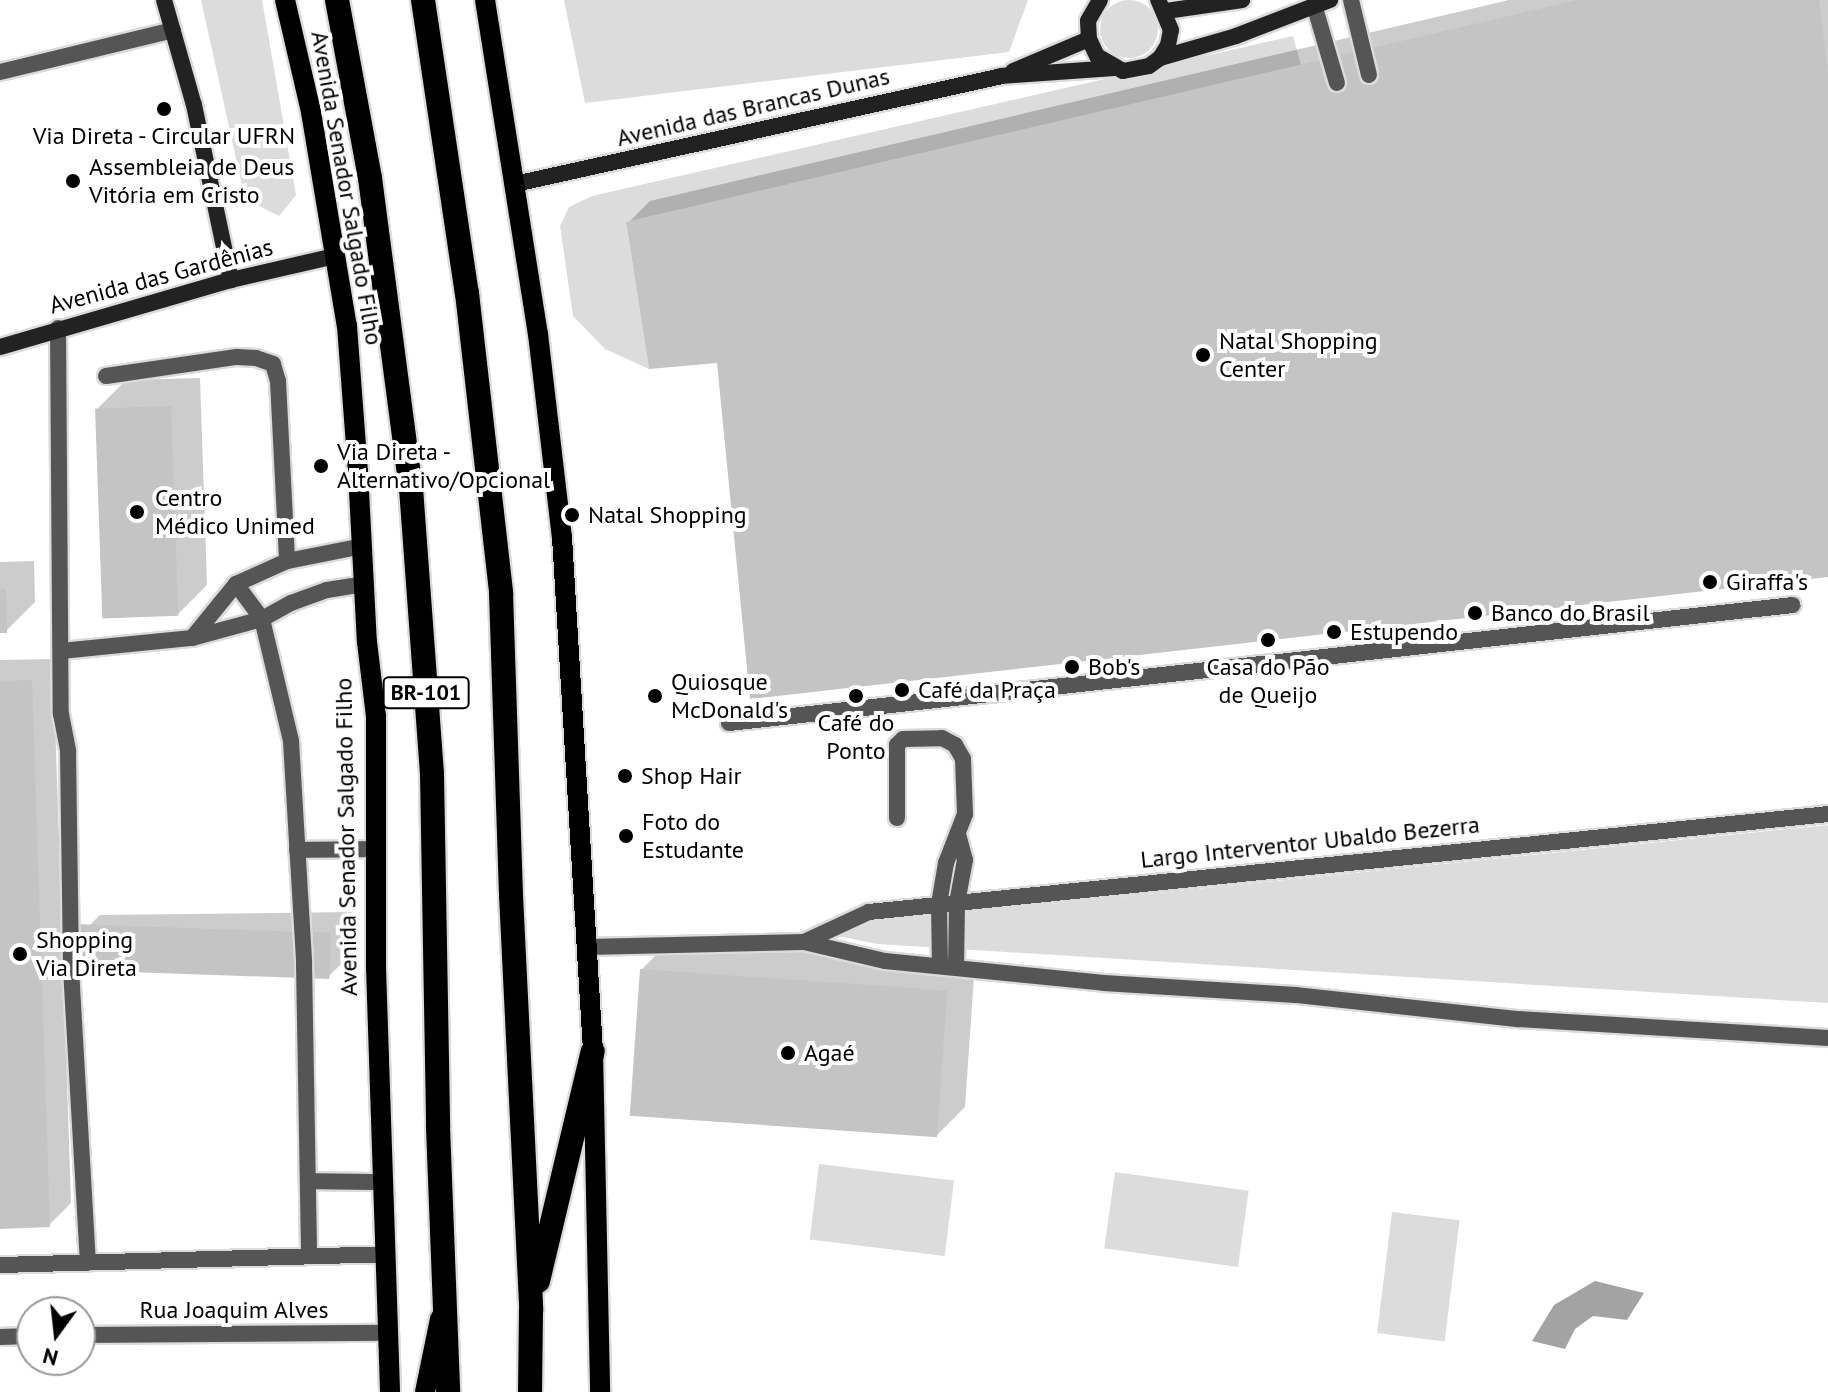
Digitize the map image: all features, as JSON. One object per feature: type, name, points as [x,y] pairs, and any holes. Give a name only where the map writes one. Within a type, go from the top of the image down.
[{"type":"highway","name":"Avenida Senador Salgado Filho","points":[[337,0],[370,178],[411,488],[432,774],[443,1299],[448,1392]]},
{"type":"highway","name":"BR-101","points":[[423,0],[467,293],[501,593],[511,895],[531,1311],[530,1392]]},
{"type":"highway","points":[[531,1311],[593,1051]]},
{"type":"main road","points":[[164,0],[194,105],[231,280]]},
{"type":"main road","name":"Avenida Senador Salgado Filho","points":[[285,0],[311,112],[347,326],[366,584],[367,642],[376,716],[375,849],[390,1392]]},
{"type":"main road","points":[[485,0],[549,416],[562,537],[593,1051],[600,1392]]},
{"type":"main road","points":[[1082,0],[1089,39],[1097,56],[1114,68]]},
{"type":"main road","points":[[1088,21],[1100,0]]},
{"type":"main road","points":[[1160,58],[1171,30],[1162,6],[1242,0]]},
{"type":"main road","points":[[1160,58],[1323,4]]},
{"type":"main road","name":"Avenida das Brancas Dunas","points":[[1001,76],[1089,39]]},
{"type":"main road","name":"Avenida das Brancas Dunas","points":[[515,184],[1001,76],[1114,68],[1137,70],[1160,58]]},
{"type":"main road","name":"Avenida das Gardênias","points":[[0,347],[231,280],[335,256]]},
{"type":"main road","points":[[425,1392],[443,1299]]},
{"type":"street","points":[[1351,0],[1369,75]]},
{"type":"street","points":[[1323,4],[1337,83]]},
{"type":"street","points":[[0,72],[173,30]]},
{"type":"street","points":[[58,328],[61,714],[68,751],[71,969],[88,1263]]},
{"type":"street","points":[[106,376],[237,357],[256,358],[273,364],[278,381],[287,561]]},
{"type":"street","points":[[192,638],[236,584],[287,561],[363,546]]},
{"type":"street","points":[[236,584],[262,619],[291,741],[305,971],[309,1256]]},
{"type":"street","points":[[61,651],[192,638],[262,619],[291,603],[327,590],[366,584]]},
{"type":"street","points":[[729,723],[1792,605]]},
{"type":"street","points":[[897,818],[897,745],[903,739],[942,738],[955,745],[963,759],[965,814],[959,837],[946,863],[939,904],[948,967]]},
{"type":"street","name":"Largo Interventor Ubaldo Bezerra","points":[[804,942],[869,912],[1828,814]]},
{"type":"street","points":[[948,967],[965,860],[959,837]]},
{"type":"street","points":[[297,850],[375,849]]},
{"type":"street","name":"Largo Interventor Ubaldo Bezerra","points":[[588,947],[804,942],[846,954],[1104,983],[1296,995],[1518,1019],[1828,1038]]},
{"type":"street","points":[[308,1181],[383,1182]]},
{"type":"street","points":[[0,1265],[385,1254]]},
{"type":"street","name":"Rua Joaquim Alves","points":[[96,1335],[388,1333]]},
{"type":"shaded area","points":[[201,0],[262,0],[296,195],[279,216],[245,199]]},
{"type":"shaded area","points":[[564,0],[1028,0],[1009,52],[585,103]]},
{"type":"shaded area","points":[[1129,0],[1150,8],[1158,29],[1150,50],[1129,58],[1108,50],[1100,29],[1108,8]]},
{"type":"shaded area","points":[[1293,36],[1301,65],[626,222],[649,369],[605,349],[573,316],[560,226],[569,207],[592,196]]},
{"type":"shaded area","points":[[1828,825],[1828,1003],[877,944],[838,936],[868,922]]},
{"type":"shaded area","points":[[819,1164],[954,1181],[945,1256],[810,1239]]},
{"type":"shaded area","points":[[1115,1172],[1249,1191],[1238,1267],[1104,1248]]},
{"type":"shaded area","points":[[1392,1212],[1459,1220],[1445,1341],[1377,1333]]},
{"type":"shaded area","points":[[1595,1281],[1644,1293],[1627,1320],[1593,1316],[1575,1329],[1565,1349],[1532,1341],[1554,1305]]},
{"type":"building","name":"Natal Shopping Center","points":[[1577,0],[1819,0],[1828,73],[1828,577],[750,699],[717,363],[649,369],[626,222]]},
{"type":"building","name":"Centro Médico Unimed","points":[[171,406],[178,616],[102,619],[95,409]]},
{"type":"building","points":[[0,589],[6,589],[7,633],[0,633]]},
{"type":"building","name":"Shopping Via Direta","points":[[32,680],[50,1227],[0,1229],[0,681]]},
{"type":"building","points":[[76,924],[331,933],[329,979],[75,970]]},
{"type":"building","name":"Agaé","points":[[640,969],[947,990],[937,1137],[630,1116]]},
{"type":"place","name":"Via Direta - Circular UFRN","points":[[164,109]]},
{"type":"place","name":"Assembleia de Deus Vitória em Cristo","points":[[73,181]]},
{"type":"place","name":"Natal Shopping Center","points":[[1203,355]]},
{"type":"place","name":"Via Direta - Alternativo/Opcional","points":[[321,466]]},
{"type":"place","name":"Centro Médico Unimed","points":[[137,512]]},
{"type":"place","name":"Natal Shopping","points":[[572,515]]},
{"type":"place","name":"Giraffa's","points":[[1710,582]]},
{"type":"place","name":"Banco do Brasil","points":[[1475,613]]},
{"type":"place","name":"Estupendo","points":[[1334,632]]},
{"type":"place","name":"Casa do Pão de Queijo","points":[[1268,640]]},
{"type":"place","name":"Bob's","points":[[1072,667]]},
{"type":"place","name":"Café da Praça","points":[[902,690]]},
{"type":"place","name":"Quiosque McDonald's","points":[[655,696]]},
{"type":"place","name":"Café do Ponto","points":[[856,696]]},
{"type":"place","name":"Shop Hair","points":[[625,776]]},
{"type":"place","name":"Foto do Estudante","points":[[626,836]]},
{"type":"place","name":"Shopping Via Direta","points":[[20,954]]},
{"type":"place","name":"Agaé","points":[[788,1053]]}]
